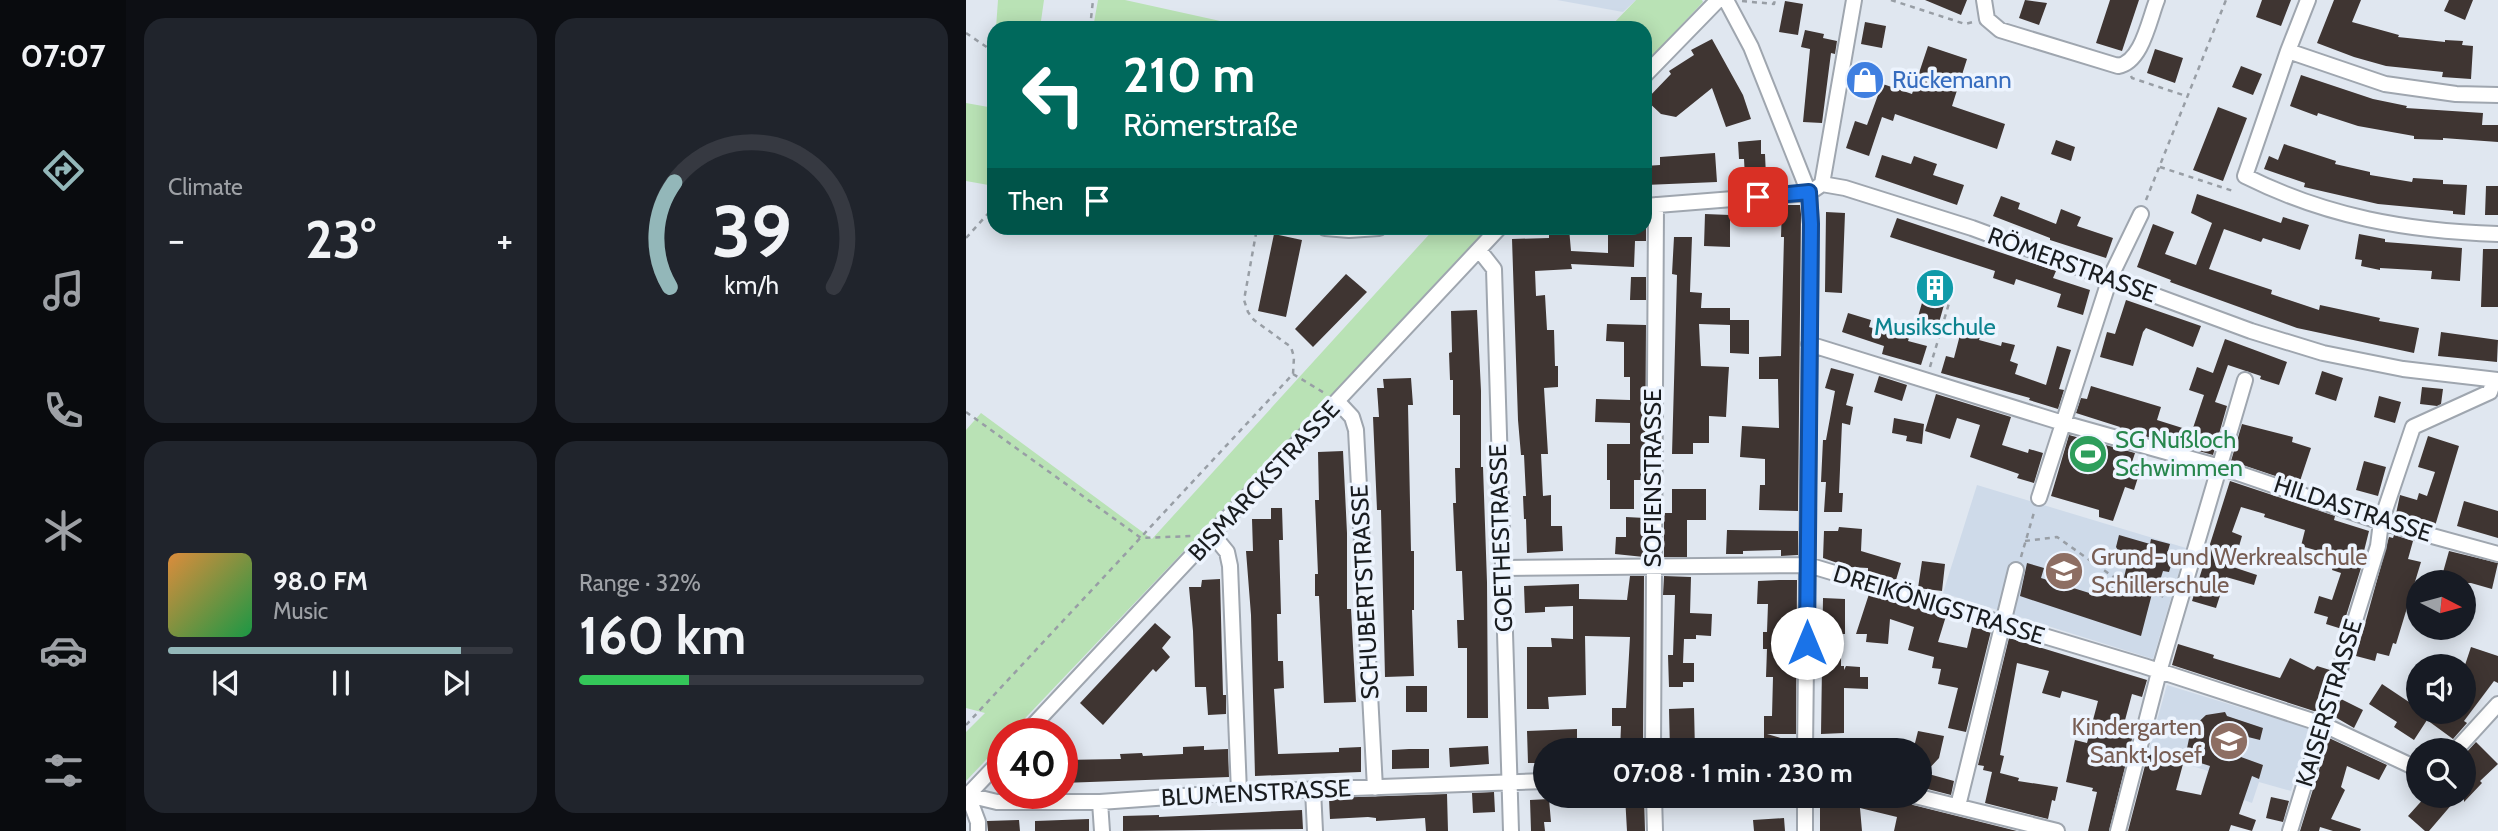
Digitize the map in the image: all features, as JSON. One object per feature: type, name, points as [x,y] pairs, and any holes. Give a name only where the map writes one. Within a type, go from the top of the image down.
[{"type":"street","points":[[1652,68],[1718,0]]},
{"type":"street","points":[[1726,0],[1751,47],[1815,188]]},
{"type":"street","points":[[1805,738],[1811,224],[1815,188],[1854,0]]},
{"type":"street","points":[[1984,0],[1987,19],[2006,32],[2110,65],[2124,65],[2137,54],[2157,0]]},
{"type":"street","points":[[2308,0],[2245,176],[2284,195],[2380,223],[2453,233],[2498,234]]},
{"type":"street","points":[[2288,51],[2385,84],[2456,94],[2498,95]]},
{"type":"street","name":"RÖMERSTRASSE","points":[[1652,206],[1815,188],[1845,188],[1972,228],[2251,331],[2323,353],[2403,369],[2496,380]]},
{"type":"street","points":[[2039,498],[2110,278],[2141,214]]},
{"type":"street","name":"BISMARCKSTRASSE","points":[[1040,718],[1493,235]]},
{"type":"street","name":"SOFIENSTRASSE","points":[[1650,235],[1653,738]]},
{"type":"street","name":"GOETHESTRASSE","points":[[1479,250],[1494,268],[1511,831]]},
{"type":"street","name":"HILDASTRASSE","points":[[1809,344],[2063,423],[2220,467],[2381,522],[2498,554]]},
{"type":"street","points":[[2118,831],[2159,672],[2245,380]]},
{"type":"street","name":"KAISERSTRASSE","points":[[2290,831],[2378,546],[2381,522],[2413,427],[2490,392],[2496,380]]},
{"type":"street","name":"SCHUBERTSTRASSE","points":[[1338,402],[1352,418],[1356,430],[1375,788]]},
{"type":"street","points":[[1213,535],[1227,552],[1230,566],[1239,792]]},
{"type":"street","name":"DREIKÖNIGSTRASSE","points":[[1502,568],[1808,565],[2322,724],[2406,763]]},
{"type":"street","points":[[1958,806],[2017,570]]},
{"type":"street","points":[[2467,738],[2498,704]]},
{"type":"street","points":[[978,831],[978,822],[967,796],[987,775]]},
{"type":"street","name":"BLUMENSTRASSE","points":[[967,796],[997,802],[1100,802],[1239,792],[1533,781]]},
{"type":"street","points":[[1313,790],[1315,831]]},
{"type":"street","points":[[1932,800],[2057,831]]},
{"type":"street","points":[[1100,802],[1102,831]]},
{"type":"street","points":[[1654,808],[1655,831]]},
{"type":"street","points":[[1805,808],[1805,831]]},
{"type":"path","points":[[1091,21],[1093,0]]},
{"type":"path","points":[[1739,0],[1774,4],[1775,0]]},
{"type":"path","points":[[1891,0],[1965,24],[1987,19]]},
{"type":"path","points":[[2141,214],[2226,0]]},
{"type":"path","points":[[966,33],[987,47]]},
{"type":"path","points":[[2124,65],[2132,78],[2186,96]]},
{"type":"path","points":[[2160,167],[2233,191]]},
{"type":"path","points":[[966,238],[987,215]]},
{"type":"path","points":[[966,725],[1293,374],[1294,357],[1291,347],[1254,320],[1244,300],[1256,235]]},
{"type":"path","points":[[1926,380],[1950,300]]},
{"type":"path","points":[[1293,374],[1338,402]]},
{"type":"path","points":[[966,412],[1141,538],[1213,535]]},
{"type":"path","points":[[2017,570],[2032,518]]},
{"type":"path","points":[[2025,541],[2057,537],[2115,579],[2170,599]]},
{"type":"shaded area","points":[[1557,0],[1636,0],[1623,12]]},
{"type":"shaded area","name":"Grund- und Werkrealschule Schillerschule","points":[[1977,485],[2186,548],[2153,659],[1943,593]]},
{"type":"shaded area","name":"Kindergarten Sankt Josef","points":[[2167,685],[2310,729],[2291,791],[2259,782],[2252,803],[2203,787],[2208,771],[2148,752]]},
{"type":"green space","points":[[998,0],[1044,0],[1041,21],[996,21]]},
{"type":"green space","points":[[1098,0],[1125,0],[1220,21],[1094,21]]},
{"type":"green space","points":[[1636,0],[1703,2],[1652,57],[1652,21],[1616,21]]},
{"type":"green space","points":[[966,103],[987,107],[987,185],[966,181]]},
{"type":"green space","points":[[1429,235],[1484,235],[1025,718],[987,718],[987,759],[966,781],[966,732],[985,713],[966,708],[966,430],[981,413],[1152,539]]},
{"type":"building","points":[[1925,0],[1967,0],[1961,15]]},
{"type":"building","points":[[2025,0],[2047,3],[2039,25],[2019,18]]},
{"type":"building","points":[[2110,0],[2139,0],[2122,51],[2096,43]]},
{"type":"building","points":[[2262,0],[2291,0],[2281,26],[2256,17]]},
{"type":"building","points":[[2334,0],[2361,0],[2352,22],[2399,35],[2398,37],[2445,42],[2463,41],[2462,45],[2473,46],[2471,79],[2442,77],[2443,72],[2386,66],[2317,43]]},
{"type":"building","points":[[2449,0],[2473,0],[2465,20],[2444,11]]},
{"type":"building","points":[[1785,1],[1803,4],[1798,35],[1779,32]]},
{"type":"building","points":[[1865,22],[1886,26],[1882,48],[1861,44]]},
{"type":"building","points":[[1805,30],[1824,34],[1823,38],[1837,41],[1835,54],[1831,53],[1822,123],[1803,122],[1810,49],[1801,47]]},
{"type":"building","points":[[1712,39],[1743,95],[1751,119],[1726,127],[1712,88],[1676,117],[1661,114],[1652,106],[1652,94],[1671,74],[1669,71],[1694,55],[1691,50]]},
{"type":"building","points":[[1928,46],[1967,59],[1952,106],[2005,124],[1997,149],[1895,114],[1893,121],[1882,117],[1869,156],[1846,148],[1855,121],[1867,125],[1878,95],[1851,90],[1856,67],[1879,71],[1877,82],[1912,94]]},
{"type":"building","points":[[2155,49],[2183,58],[2175,83],[2147,73]]},
{"type":"building","points":[[2241,66],[2262,74],[2253,95],[2232,87]]},
{"type":"building","points":[[2301,75],[2373,99],[2407,106],[2406,108],[2483,113],[2482,125],[2498,125],[2498,142],[2414,139],[2414,136],[2358,126],[2318,113],[2317,116],[2290,106]]},
{"type":"building","points":[[2218,107],[2247,118],[2223,181],[2193,170]]},
{"type":"building","points":[[1761,140],[1766,177],[1745,178],[1744,159],[1739,159],[1738,142]]},
{"type":"building","points":[[2056,140],[2075,147],[2071,161],[2051,154]]},
{"type":"building","points":[[2284,144],[2336,161],[2335,164],[2370,172],[2370,175],[2412,182],[2413,178],[2467,185],[2465,215],[2453,214],[2453,211],[2378,204],[2304,187],[2305,183],[2264,169],[2269,156],[2278,160]]},
{"type":"building","points":[[1715,153],[1717,182],[1652,185],[1652,166],[1660,165],[1660,157]]},
{"type":"building","points":[[1882,155],[1911,164],[1914,156],[1937,164],[1933,175],[1964,185],[1957,205],[1875,177]]},
{"type":"building","points":[[2486,186],[2498,186],[2498,215],[2485,215]]},
{"type":"building","points":[[2197,194],[2281,223],[2283,217],[2309,225],[2300,250],[2263,238],[2261,242],[2224,229],[2209,269],[2272,290],[2271,294],[2319,310],[2320,305],[2380,318],[2379,321],[2419,328],[2414,353],[2297,328],[2170,282],[2171,280],[2137,267],[2153,224],[2174,232],[2165,254],[2196,265],[2212,223],[2191,213]]},
{"type":"building","points":[[2001,196],[2020,203],[2018,209],[2056,224],[2061,209],[2081,217],[2077,226],[2113,238],[2106,258],[2050,240],[1993,216]]},
{"type":"building","points":[[1782,205],[1800,205],[1801,214],[1798,511],[1759,510],[1760,485],[1765,485],[1765,459],[1740,457],[1742,426],[1779,428],[1778,379],[1759,379],[1759,357],[1781,356],[1784,237],[1781,237]]},
{"type":"building","points":[[1826,212],[1845,213],[1842,293],[1825,292]]},
{"type":"building","points":[[1705,214],[1730,215],[1730,247],[1704,246]]},
{"type":"building","points":[[1897,218],[2056,271],[2053,278],[2090,290],[2083,315],[2057,307],[2061,294],[2016,279],[2014,285],[1993,278],[1995,271],[1890,237]]},
{"type":"building","points":[[2359,234],[2385,239],[2385,242],[2462,248],[2460,281],[2431,279],[2432,271],[2380,270],[2361,266],[2362,260],[2355,259]]},
{"type":"building","points":[[1274,235],[1302,240],[1286,317],[1258,311]]},
{"type":"building","points":[[1549,235],[1570,235],[1571,251],[1608,253],[1608,235],[1646,235],[1646,241],[1635,241],[1634,267],[1571,264],[1572,269],[1535,271],[1536,296],[1545,295],[1547,330],[1554,330],[1555,366],[1558,366],[1558,387],[1544,388],[1548,454],[1541,454],[1543,496],[1551,495],[1551,526],[1562,526],[1563,551],[1527,553],[1523,496],[1526,496],[1524,455],[1521,455],[1518,420],[1512,239],[1549,238]]},
{"type":"building","points":[[1674,237],[1692,237],[1690,292],[1702,293],[1701,308],[1730,308],[1730,325],[1699,324],[1701,366],[1729,367],[1726,417],[1709,416],[1709,443],[1693,443],[1693,454],[1672,454],[1677,275],[1672,274]]},
{"type":"building","points":[[2483,249],[2498,249],[2498,307],[2481,307]]},
{"type":"building","points":[[1346,274],[1367,292],[1313,347],[1295,329]]},
{"type":"building","points":[[1928,274],[1949,281],[1938,326],[1917,320]]},
{"type":"building","points":[[1631,277],[1646,277],[1646,300],[1630,300]]},
{"type":"building","points":[[2126,300],[2201,326],[2193,347],[2146,328],[2133,366],[2100,357],[2107,332],[2115,334]]},
{"type":"building","points":[[1477,310],[1487,582],[1488,718],[1467,718],[1467,648],[1458,648],[1457,620],[1464,620],[1462,571],[1456,571],[1453,503],[1456,503],[1455,468],[1460,468],[1460,415],[1453,415],[1453,380],[1450,380],[1449,353],[1452,352],[1451,311]]},
{"type":"building","points":[[1848,313],[1871,320],[1869,327],[1927,346],[1921,365],[1882,354],[1884,346],[1842,332]]},
{"type":"building","points":[[1730,320],[1749,320],[1749,354],[1730,353]]},
{"type":"building","points":[[1607,324],[1646,325],[1645,480],[1634,480],[1634,509],[1610,509],[1610,480],[1607,480],[1607,444],[1630,444],[1630,423],[1595,422],[1596,399],[1630,400],[1630,377],[1624,377],[1624,342],[1606,341]]},
{"type":"building","points":[[1961,331],[1980,337],[1979,340],[2001,346],[2002,342],[2015,345],[2010,361],[2018,364],[2015,374],[2046,385],[2057,346],[2071,350],[2059,389],[2064,390],[2058,409],[2029,400],[2030,398],[1941,373],[1946,356],[1954,358]]},
{"type":"building","points":[[2441,332],[2498,340],[2497,362],[2438,356]]},
{"type":"building","points":[[2225,339],[2287,362],[2279,385],[2228,365],[2215,402],[2227,406],[2213,455],[2119,429],[2120,427],[2076,413],[2081,398],[2087,399],[2091,386],[2161,407],[2157,420],[2192,431],[2204,395],[2189,390],[2197,367],[2213,373]]},
{"type":"building","points":[[1831,368],[1854,374],[1846,405],[1853,407],[1850,425],[1842,423],[1839,493],[1843,493],[1842,512],[1824,512],[1826,482],[1821,482],[1823,440],[1826,440],[1835,391],[1825,388]]},
{"type":"building","points":[[2322,371],[2343,378],[2336,401],[2315,394]]},
{"type":"building","points":[[1879,376],[1907,385],[1902,401],[1874,392]]},
{"type":"building","points":[[1411,378],[1413,405],[1408,405],[1411,551],[1414,551],[1414,676],[1385,677],[1381,510],[1377,510],[1373,417],[1379,417],[1377,388],[1384,388],[1383,379]]},
{"type":"building","points":[[2422,387],[2443,389],[2441,404],[2420,404]]},
{"type":"building","points":[[1936,394],[2011,417],[2002,445],[2028,453],[2029,449],[2043,453],[2034,483],[2017,478],[2019,474],[1970,457],[1980,425],[1957,418],[1950,439],[1925,431]]},
{"type":"building","points":[[2379,396],[2401,402],[2395,423],[2374,417]]},
{"type":"building","points":[[1894,418],[1924,424],[1922,444],[1906,441],[1907,436],[1892,433]]},
{"type":"building","points":[[2242,424],[2293,437],[2292,442],[2311,448],[2299,484],[2231,461]]},
{"type":"building","points":[[2069,435],[2135,453],[2131,465],[2141,468],[2134,490],[2125,487],[2113,521],[2099,517],[2099,510],[2051,496]]},
{"type":"building","points":[[2428,436],[2459,446],[2435,526],[2396,514],[2400,495],[2417,500],[2419,493],[2427,496],[2435,472],[2418,467]]},
{"type":"building","points":[[1343,451],[1347,609],[1351,609],[1356,702],[1324,703],[1319,596],[1315,596],[1315,574],[1318,574],[1315,500],[1319,500],[1318,452]]},
{"type":"building","points":[[2364,461],[2386,467],[2378,496],[2356,490]]},
{"type":"building","points":[[2230,481],[2335,516],[2334,520],[2369,531],[2364,551],[2366,552],[2342,629],[2326,624],[2328,617],[2314,613],[2319,596],[2332,600],[2341,573],[2332,570],[2336,556],[2301,546],[2305,530],[2241,507],[2232,532],[2242,536],[2233,567],[2257,575],[2254,585],[2226,577],[2216,608],[2192,601]]},
{"type":"building","points":[[1672,489],[1706,489],[1706,520],[1687,520],[1687,557],[1664,557],[1664,518],[1665,513],[1672,513]]},
{"type":"building","points":[[2464,501],[2498,511],[2498,538],[2457,526]]},
{"type":"building","points":[[1271,508],[1282,508],[1283,540],[1279,540],[1281,614],[1277,614],[1278,661],[1283,661],[1284,688],[1274,689],[1278,754],[1339,752],[1339,748],[1361,747],[1361,772],[1255,776],[1251,615],[1246,551],[1253,551],[1252,519],[1271,519]]},
{"type":"building","points":[[1626,517],[1645,518],[1644,557],[1615,554],[1616,537],[1626,537]]},
{"type":"building","points":[[1839,527],[1862,529],[1861,551],[1901,563],[1896,580],[1868,572],[1868,568],[1849,567],[1823,558],[1824,531],[1838,531]]},
{"type":"building","points":[[1727,530],[1798,531],[1798,555],[1781,556],[1781,550],[1726,554]]},
{"type":"building","points":[[2119,535],[2150,544],[2151,539],[2170,544],[2167,554],[2174,556],[2169,572],[2163,571],[2158,587],[2154,586],[2141,636],[2020,596],[2027,563],[2044,568],[2041,578],[2099,596],[2103,584],[2121,590],[2127,565],[2116,547]]},
{"type":"building","points":[[2394,535],[2413,541],[2408,559],[2421,562],[2419,570],[2406,570],[2406,611],[2396,644],[2393,643],[2389,656],[2377,653],[2375,661],[2356,656],[2389,537],[2393,538]]},
{"type":"building","points":[[2449,551],[2498,563],[2492,589],[2476,584],[2476,570],[2444,570]]},
{"type":"building","points":[[1922,561],[1945,564],[1942,591],[1918,588]]},
{"type":"building","points":[[1630,576],[1644,576],[1643,738],[1621,738],[1621,726],[1612,726],[1612,708],[1626,708],[1630,637],[1585,636],[1586,695],[1548,697],[1549,709],[1527,709],[1527,647],[1552,647],[1551,638],[1573,639],[1573,606],[1545,607],[1545,612],[1525,613],[1524,586],[1579,584],[1579,599],[1627,600]]},
{"type":"building","points":[[1664,576],[1691,577],[1690,613],[1712,614],[1711,636],[1696,635],[1696,639],[1684,639],[1683,663],[1694,663],[1694,682],[1683,682],[1683,687],[1669,687],[1668,655],[1673,655],[1675,595],[1663,595]]},
{"type":"building","points":[[1220,579],[1223,695],[1226,695],[1226,714],[1208,715],[1206,687],[1195,687],[1189,587],[1201,587],[1202,580]]},
{"type":"building","points":[[1797,580],[1796,734],[1767,734],[1781,738],[1764,738],[1764,716],[1772,716],[1773,677],[1766,677],[1767,649],[1763,649],[1763,632],[1767,632],[1768,604],[1757,604],[1758,581]]},
{"type":"building","points":[[1869,594],[1946,616],[1938,642],[1967,648],[1972,627],[1991,631],[1966,732],[1948,728],[1958,688],[1938,684],[1941,669],[1932,668],[1934,657],[1908,650],[1914,627],[1890,619],[1888,644],[1866,642],[1867,634],[1856,634]]},
{"type":"building","points":[[1823,598],[1845,599],[1841,666],[1844,666],[1844,670],[1846,666],[1860,667],[1860,677],[1868,677],[1868,689],[1844,688],[1844,733],[1821,734]]},
{"type":"building","points":[[1155,623],[1171,637],[1162,648],[1170,657],[1156,672],[1153,669],[1103,725],[1080,703]]},
{"type":"building","points":[[2009,638],[2147,680],[2142,697],[2132,694],[2124,724],[2135,727],[2109,831],[2088,831],[2097,792],[2092,791],[2093,788],[2066,782],[2075,740],[2087,743],[2098,701],[2062,691],[2060,698],[2042,693],[2049,671],[2017,663],[2000,755],[2004,756],[2000,773],[2019,778],[2018,781],[2058,787],[2055,801],[2052,800],[2048,819],[1985,803],[1992,772],[1983,770],[1984,766],[1978,765]]},
{"type":"building","points":[[2178,644],[2214,655],[2213,658],[2280,678],[2290,658],[2314,670],[2317,666],[2330,670],[2317,712],[2172,665]]},
{"type":"building","points":[[2471,647],[2498,656],[2498,683],[2494,681],[2476,705],[2476,654],[2469,654]]},
{"type":"building","points":[[2382,684],[2406,700],[2406,724],[2424,724],[2415,738],[2394,727],[2397,722],[2369,704]]},
{"type":"building","points":[[1406,686],[1427,686],[1427,712],[1406,712]]},
{"type":"building","points":[[2341,699],[2363,710],[2354,728],[2335,717]]},
{"type":"building","points":[[1694,708],[1695,738],[1670,738],[1669,709]]},
{"type":"building","points":[[2225,712],[2227,716],[2263,728],[2260,740],[2248,737],[2241,757],[2263,765],[2259,779],[2252,776],[2239,814],[2256,820],[2252,831],[2231,825],[2229,831],[2128,831],[2148,754],[2183,764],[2176,790],[2201,795],[2210,766],[2185,758],[2191,729],[2206,715]]},
{"type":"building","points":[[2432,724],[2466,724],[2452,738]]},
{"type":"building","points":[[1577,729],[1577,738],[1533,738],[1533,763],[1528,763],[1527,731]]},
{"type":"building","points":[[1918,731],[1944,736],[1939,758],[1932,766],[1932,738],[1916,738]]},
{"type":"building","points":[[2329,738],[2387,765],[2379,780],[2347,766],[2341,787],[2345,790],[2331,819],[2361,829],[2360,831],[2333,831],[2320,827],[2319,831],[2300,831]]},
{"type":"building","points":[[2476,742],[2498,764],[2480,781],[2482,783],[2476,789]]},
{"type":"building","points":[[1488,746],[1489,764],[1450,767],[1449,748]]},
{"type":"building","points":[[1183,747],[1228,749],[1229,777],[1078,782],[1078,760],[1121,759],[1120,754],[1183,754]]},
{"type":"building","points":[[1429,749],[1429,768],[1392,769],[1392,750]]},
{"type":"building","points":[[1932,775],[1954,781],[1951,795],[1932,790]]},
{"type":"building","points":[[1494,792],[1495,812],[1473,813],[1472,793]]},
{"type":"building","points":[[1447,794],[1448,831],[1426,831],[1425,818],[1376,821],[1376,818],[1368,817],[1330,819],[1329,798]]},
{"type":"building","points":[[2271,797],[2289,801],[2283,822],[2266,818]]},
{"type":"building","points":[[1530,800],[1533,800],[1533,808],[1550,808],[1551,822],[1544,822],[1545,831],[1531,831]]},
{"type":"building","points":[[1626,808],[1644,808],[1645,831],[1627,831]]},
{"type":"building","points":[[1820,808],[1860,808],[1862,831],[1820,831]]},
{"type":"building","points":[[1860,808],[1925,808],[2017,831],[1894,831],[1897,817]]},
{"type":"building","points":[[2415,808],[2449,808],[2429,831],[2425,831],[2408,816]]},
{"type":"building","points":[[1302,810],[1303,829],[1123,831],[1123,816],[1159,817]]},
{"type":"building","points":[[1784,818],[1785,831],[1754,831],[1753,820]]},
{"type":"building","points":[[1089,819],[1089,831],[1035,831],[1035,821]]},
{"type":"building","points":[[1019,820],[1020,831],[988,831],[987,821]]},
{"type":"place","name":"Rückemann","points":[[1865,80]]},
{"type":"place","name":"Musikschule","points":[[1935,288]]},
{"type":"place","name":"SG Nußloch Schwimmen","points":[[2088,454]]},
{"type":"place","name":"Grund- und Werkrealschule Schillerschule","points":[[2064,571]]},
{"type":"place","name":"Kindergarten Sankt Josef","points":[[2229,741]]},
{"type":"route","points":[[1758,197],[1809,192],[1811,224],[1807,643]]}]
